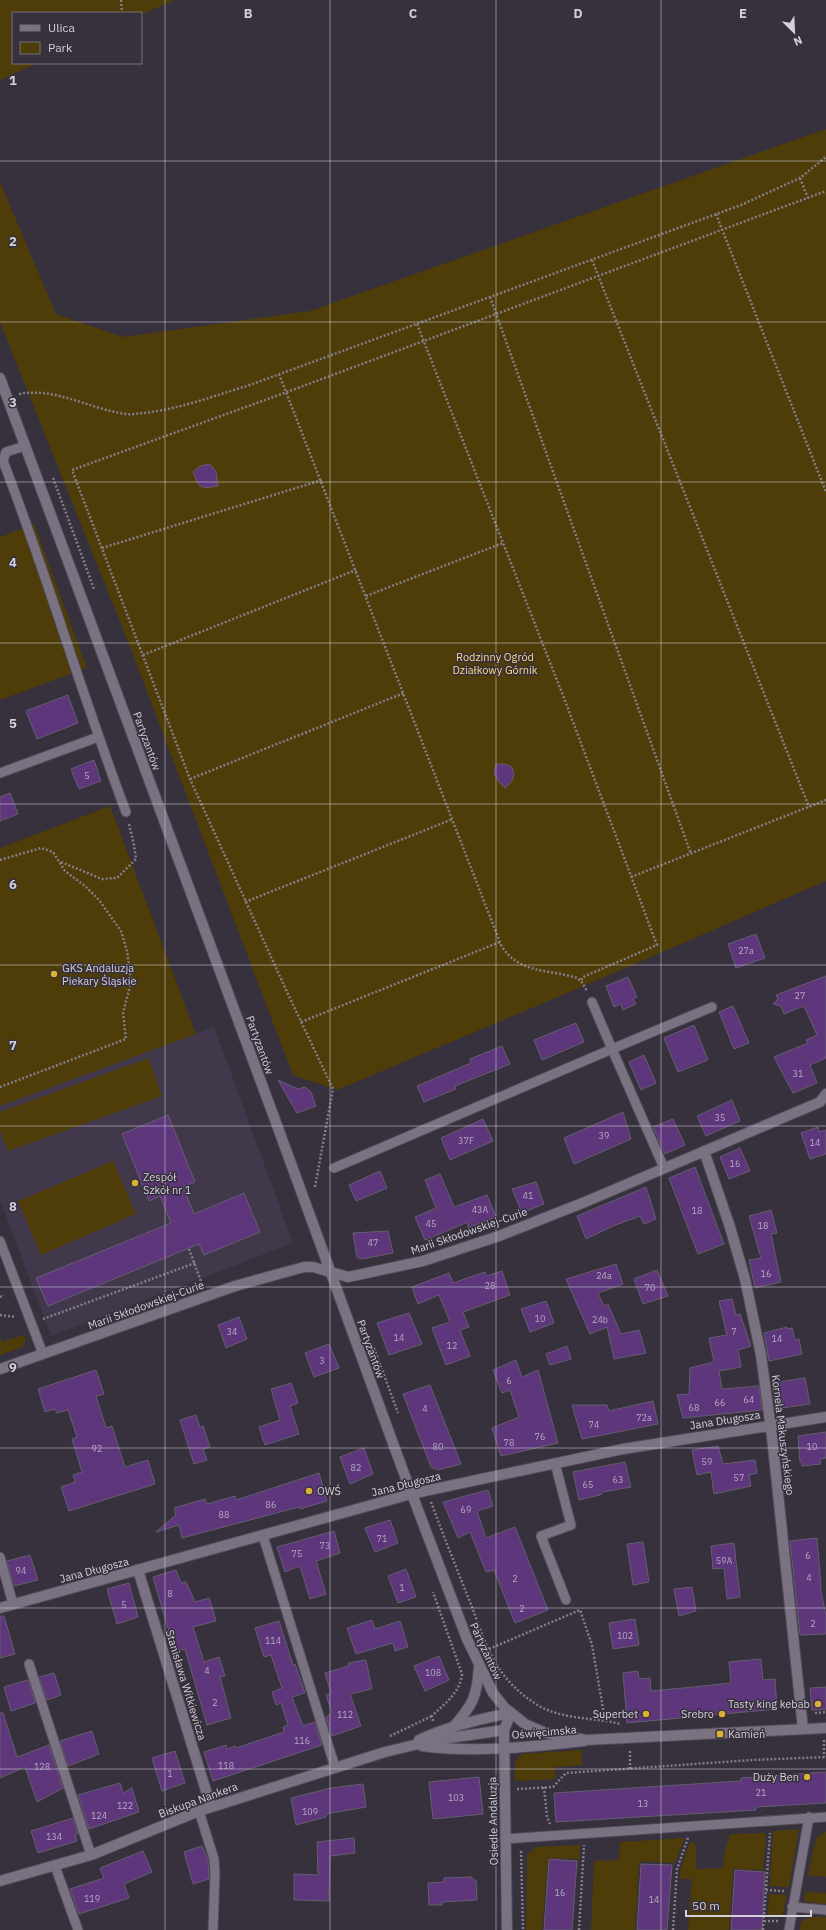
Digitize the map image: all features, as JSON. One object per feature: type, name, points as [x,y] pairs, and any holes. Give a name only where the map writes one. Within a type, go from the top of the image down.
[{"type":"street","name":"Partyzantów","points":[[0,378],[331,1273],[411,1494],[463,1631],[479,1667],[493,1693],[511,1713]]},
{"type":"street","name":"Marii Skłodowskiej-Curie","points":[[0,1369],[235,1286],[304,1267],[313,1267],[348,1277],[423,1261],[499,1236],[664,1168],[824,1099]]},
{"type":"street","name":"Kornela Makuszyńskiego","points":[[704,1151],[730,1227],[745,1279],[761,1355],[803,1729]]},
{"type":"street","name":"Jana Długosza","points":[[0,1608],[427,1490],[673,1440],[826,1417]]},
{"type":"street","name":"Stanisława Witkiewicza","points":[[138,1570],[211,1807]]},
{"type":"street","points":[[454,1726],[472,1704],[478,1686],[479,1667]]},
{"type":"street","name":"Biskupa Nankera","points":[[410,1746],[434,1733],[454,1726],[511,1713]]},
{"type":"street","name":"Osiedle Andaluzja","points":[[507,1930],[504,1730],[511,1713]]},
{"type":"street","name":"Oświęcimska","points":[[511,1713],[525,1724],[546,1734],[586,1740]]},
{"type":"street","name":"Oświęcimska","points":[[504,1748],[586,1740],[826,1728]]},
{"type":"street","name":"Biskupa Nankera","points":[[0,1881],[91,1855],[199,1811],[334,1767],[410,1746],[504,1730]]},
{"type":"street","name":"Biskupa Nankera","points":[[410,1746],[435,1748],[504,1748]]},
{"type":"lane","points":[[25,446],[6,452],[3,461],[67,640],[98,737],[126,812]]},
{"type":"lane","points":[[0,773],[98,737]]},
{"type":"lane","points":[[592,1002],[664,1168]]},
{"type":"lane","points":[[334,1168],[712,1007]]},
{"type":"lane","points":[[0,1241],[43,1354]]},
{"type":"lane","points":[[555,1463],[570,1525],[541,1536],[566,1600]]},
{"type":"lane","points":[[262,1536],[334,1767]]},
{"type":"lane","points":[[0,1557],[13,1604]]},
{"type":"lane","points":[[29,1664],[91,1855]]},
{"type":"lane","points":[[199,1811],[214,1859],[213,1930]]},
{"type":"lane","points":[[505,1839],[826,1816]]},
{"type":"lane","points":[[787,1926],[809,1817]]},
{"type":"lane","points":[[56,1866],[78,1930]]},
{"type":"lane","points":[[792,1907],[826,1910]]},
{"type":"path","points":[[122,0],[122,12]]},
{"type":"path","points":[[7,396],[33,391],[53,393],[93,406],[127,414],[168,410],[248,386],[754,200],[800,178],[826,157]]},
{"type":"path","points":[[800,178],[808,198]]},
{"type":"path","points":[[315,1187],[333,1088],[245,902],[190,779],[72,470],[496,315],[826,191]]},
{"type":"path","points":[[716,214],[826,492]]},
{"type":"path","points":[[592,260],[809,807]]},
{"type":"path","points":[[490,297],[691,854]]},
{"type":"path","points":[[417,324],[564,698],[657,946],[584,978],[581,981]]},
{"type":"path","points":[[279,374],[322,480],[500,942],[506,953],[525,968],[566,974],[581,981],[592,1002]]},
{"type":"path","points":[[102,548],[322,480]]},
{"type":"path","points":[[366,596],[503,542]]},
{"type":"path","points":[[143,655],[356,570]]},
{"type":"path","points":[[190,779],[404,693]]},
{"type":"path","points":[[631,877],[826,800]]},
{"type":"path","points":[[60,862],[102,879],[117,878],[136,859],[126,812]]},
{"type":"path","points":[[245,902],[453,819]]},
{"type":"path","points":[[0,860],[41,848],[53,852],[65,871],[85,886],[99,900],[121,931],[127,951],[131,982],[123,1013],[126,1039],[0,1087]]},
{"type":"path","points":[[301,1022],[500,942]]},
{"type":"path","points":[[189,1248],[202,1282]]},
{"type":"path","points":[[38,1321],[195,1263]]},
{"type":"path","points":[[0,1297],[4,1295]]},
{"type":"path","points":[[373,1346],[400,1419]]},
{"type":"path","points":[[427,1490],[489,1649],[496,1664],[505,1677],[515,1688],[540,1707],[571,1717],[605,1720],[624,1726]]},
{"type":"path","points":[[489,1649],[580,1610],[592,1645],[605,1720]]},
{"type":"path","points":[[801,1715],[826,1712]]},
{"type":"path","points":[[515,1789],[553,1787],[566,1773],[752,1760],[825,1757],[824,1740]]},
{"type":"path","points":[[630,1751],[630,1769]]},
{"type":"path","points":[[519,1788],[520,1796]]},
{"type":"path","points":[[763,1930],[771,1820]]},
{"type":"path","points":[[673,1930],[677,1869],[693,1826]]},
{"type":"path","points":[[520,1838],[523,1930]]},
{"type":"path","points":[[578,1930],[584,1850]]},
{"type":"path","points":[[766,1890],[791,1891]]},
{"type":"path","points":[[764,1921],[787,1926]]},
{"type":"shaded area","name":"Zespół Szkół nr 1","points":[[214,1027],[293,1243],[51,1336],[0,1200],[0,1106]]},
{"type":"green space","points":[[0,0],[174,0],[142,15],[142,12],[12,12],[12,64],[36,64],[0,80]]},
{"type":"green space","name":"Rodzinny Ogród Działkowy Górnik","points":[[826,129],[826,881],[584,986],[337,1090],[293,1075],[127,639],[0,322],[0,182],[56,314],[123,337],[310,311]]},
{"type":"green space","points":[[34,524],[87,668],[0,700],[0,537]]},
{"type":"green space","points":[[110,806],[196,1034],[0,1106],[0,848]]},
{"type":"green space","points":[[149,1058],[162,1096],[8,1151],[0,1130],[0,1112]]},
{"type":"green space","points":[[113,1161],[136,1214],[41,1255],[18,1201]]},
{"type":"green space","points":[[24,1335],[26,1340],[22,1347],[0,1355],[0,1337],[2,1342]]},
{"type":"green space","points":[[582,1750],[582,1765],[555,1767],[556,1779],[515,1781],[515,1763],[521,1754]]},
{"type":"green space","points":[[799,1829],[789,1887],[770,1886],[773,1831]]},
{"type":"green space","points":[[826,1831],[826,1877],[808,1875],[816,1839]]},
{"type":"green space","points":[[766,1833],[763,1870],[733,1869],[729,1930],[688,1930],[692,1879],[680,1879],[680,1870],[690,1842],[695,1843],[697,1869],[723,1868],[724,1854],[730,1834]]},
{"type":"green space","points":[[685,1838],[675,1863],[639,1861],[635,1930],[591,1930],[594,1861],[619,1860],[620,1842]]},
{"type":"green space","points":[[580,1845],[580,1859],[548,1858],[542,1930],[526,1930],[527,1855],[536,1847]]},
{"type":"green space","points":[[805,1892],[826,1893],[826,1904],[806,1902],[804,1900]]},
{"type":"green space","points":[[769,1894],[787,1895],[782,1917],[768,1917]]},
{"type":"green space","points":[[826,1917],[826,1930],[800,1930],[801,1922],[807,1918]]},
{"type":"building","points":[[210,464],[216,472],[218,486],[204,488],[198,484],[193,472],[200,466]]},
{"type":"building","points":[[68,695],[78,723],[37,739],[26,711]]},
{"type":"building","points":[[94,760],[101,781],[79,789],[71,769]]},
{"type":"building","points":[[496,764],[505,764],[512,767],[514,773],[512,781],[505,788],[499,782],[494,773]]},
{"type":"building","points":[[10,793],[18,814],[0,821],[0,797]]},
{"type":"building","points":[[756,934],[765,958],[736,968],[728,944]]},
{"type":"building","points":[[826,976],[826,1058],[810,1065],[817,1083],[793,1093],[774,1057],[808,1043],[806,1040],[817,1035],[804,1006],[784,1014],[781,1006],[773,1004],[778,999],[776,995]]},
{"type":"building","points":[[628,977],[637,997],[633,999],[636,1004],[623,1010],[621,1004],[614,1007],[606,986]]},
{"type":"building","points":[[733,1006],[749,1043],[734,1049],[719,1012]]},
{"type":"building","points":[[576,1023],[584,1042],[542,1060],[534,1040]]},
{"type":"building","points":[[694,1025],[708,1060],[678,1072],[664,1038]]},
{"type":"building","points":[[502,1046],[510,1064],[455,1086],[456,1089],[424,1102],[417,1086],[471,1063],[470,1059]]},
{"type":"building","points":[[644,1055],[656,1083],[641,1090],[629,1062]]},
{"type":"building","points":[[278,1080],[298,1089],[305,1087],[311,1092],[316,1106],[297,1113]]},
{"type":"building","points":[[732,1100],[740,1121],[706,1136],[697,1116]]},
{"type":"building","points":[[623,1112],[631,1139],[574,1164],[564,1138]]},
{"type":"building","points":[[168,1115],[195,1182],[183,1187],[194,1214],[244,1193],[260,1232],[204,1255],[199,1244],[48,1306],[36,1278],[171,1223],[160,1196],[149,1201],[122,1134]]},
{"type":"building","points":[[483,1119],[493,1141],[450,1160],[441,1138]]},
{"type":"building","points":[[673,1119],[685,1145],[665,1154],[653,1127]]},
{"type":"building","points":[[818,1127],[819,1132],[826,1130],[826,1154],[810,1159],[801,1133]]},
{"type":"building","points":[[740,1148],[750,1171],[729,1179],[720,1157]]},
{"type":"building","points":[[695,1167],[724,1244],[698,1254],[669,1178]]},
{"type":"building","points":[[380,1171],[387,1188],[356,1201],[349,1185]]},
{"type":"building","points":[[440,1174],[454,1207],[487,1195],[496,1217],[468,1228],[468,1222],[425,1240],[415,1217],[436,1208],[425,1180]]},
{"type":"building","points":[[536,1182],[544,1204],[522,1213],[512,1189]]},
{"type":"building","points":[[646,1187],[656,1219],[644,1224],[640,1216],[613,1226],[586,1239],[577,1216]]},
{"type":"building","points":[[771,1210],[777,1233],[771,1234],[781,1282],[755,1288],[749,1260],[761,1258],[749,1216]]},
{"type":"building","points":[[388,1231],[393,1253],[362,1259],[357,1257],[353,1233]]},
{"type":"building","points":[[616,1264],[623,1284],[598,1293],[604,1306],[608,1304],[621,1334],[639,1330],[646,1353],[614,1359],[607,1327],[590,1334],[566,1279]]},
{"type":"building","points":[[657,1270],[668,1296],[643,1304],[634,1279]]},
{"type":"building","points":[[502,1271],[510,1295],[463,1312],[469,1327],[460,1330],[470,1356],[446,1365],[432,1328],[450,1322],[439,1295],[418,1304],[412,1287],[449,1273],[453,1283],[485,1272],[487,1276]]},
{"type":"building","points":[[732,1299],[736,1315],[740,1314],[751,1346],[738,1350],[741,1367],[719,1371],[722,1389],[759,1386],[762,1410],[683,1418],[677,1395],[689,1394],[690,1368],[714,1362],[709,1338],[727,1335],[719,1301]]},
{"type":"building","points":[[546,1301],[554,1323],[530,1332],[521,1309]]},
{"type":"building","points":[[409,1313],[422,1344],[389,1355],[377,1323]]},
{"type":"building","points":[[239,1317],[247,1339],[226,1348],[218,1325]]},
{"type":"building","points":[[787,1327],[787,1329],[792,1328],[795,1340],[799,1339],[802,1354],[769,1361],[764,1333]]},
{"type":"building","points":[[329,1344],[339,1368],[314,1377],[305,1353]]},
{"type":"building","points":[[567,1346],[571,1359],[550,1365],[546,1354]]},
{"type":"building","points":[[516,1360],[522,1377],[538,1370],[558,1443],[501,1456],[492,1428],[519,1417],[510,1390],[502,1393],[493,1370]]},
{"type":"building","points":[[96,1370],[104,1394],[96,1396],[106,1428],[112,1426],[125,1467],[148,1460],[155,1484],[69,1511],[61,1487],[75,1482],[73,1475],[82,1472],[72,1439],[77,1437],[68,1410],[57,1413],[55,1409],[45,1412],[38,1389]]},
{"type":"building","points":[[805,1378],[810,1404],[775,1409],[772,1383]]},
{"type":"building","points":[[291,1383],[298,1403],[290,1406],[299,1434],[265,1445],[259,1427],[280,1420],[271,1389]]},
{"type":"building","points":[[430,1385],[461,1464],[438,1470],[431,1467],[403,1394]]},
{"type":"building","points":[[653,1401],[658,1424],[582,1439],[572,1405],[607,1405],[609,1411]]},
{"type":"building","points":[[196,1415],[200,1427],[203,1426],[210,1447],[203,1449],[207,1460],[194,1464],[180,1420]]},
{"type":"building","points":[[826,1432],[826,1458],[820,1459],[821,1464],[802,1466],[802,1462],[800,1462],[798,1436]]},
{"type":"building","points":[[718,1446],[723,1464],[755,1460],[757,1473],[749,1475],[751,1486],[714,1494],[711,1472],[697,1475],[692,1450]]},
{"type":"building","points":[[364,1448],[373,1474],[350,1484],[340,1457]]},
{"type":"building","points":[[625,1462],[631,1487],[603,1492],[600,1495],[579,1500],[573,1472]]},
{"type":"building","points":[[319,1473],[327,1501],[182,1538],[179,1525],[156,1532],[176,1515],[174,1508],[205,1499],[207,1504],[235,1496],[236,1500]]},
{"type":"building","points":[[488,1490],[493,1506],[477,1511],[486,1538],[515,1527],[548,1610],[515,1623],[494,1570],[486,1572],[470,1532],[458,1538],[443,1502]]},
{"type":"building","points":[[390,1520],[398,1543],[375,1552],[365,1528]]},
{"type":"building","points":[[334,1531],[340,1553],[316,1561],[326,1594],[310,1599],[300,1566],[285,1572],[277,1547]]},
{"type":"building","points":[[817,1538],[820,1586],[826,1616],[826,1634],[800,1635],[790,1541]]},
{"type":"building","points":[[643,1542],[649,1582],[633,1585],[627,1544]]},
{"type":"building","points":[[734,1543],[740,1597],[727,1599],[724,1568],[713,1569],[711,1546]]},
{"type":"building","points":[[30,1555],[38,1580],[14,1586],[7,1561]]},
{"type":"building","points":[[406,1569],[416,1597],[398,1603],[388,1576]]},
{"type":"building","points":[[176,1570],[181,1583],[186,1582],[195,1602],[209,1598],[216,1621],[193,1627],[204,1662],[219,1657],[225,1676],[220,1677],[231,1718],[207,1725],[185,1649],[175,1652],[153,1577]]},
{"type":"building","points":[[129,1583],[138,1617],[117,1624],[107,1589]]},
{"type":"building","points":[[692,1587],[696,1611],[679,1616],[674,1589]]},
{"type":"building","points":[[0,1616],[4,1616],[15,1654],[0,1658]]},
{"type":"building","points":[[635,1619],[639,1645],[613,1649],[609,1623]]},
{"type":"building","points":[[372,1620],[375,1629],[400,1621],[408,1647],[395,1651],[393,1643],[356,1654],[347,1628]]},
{"type":"building","points":[[279,1621],[293,1665],[295,1664],[305,1693],[292,1697],[303,1726],[315,1722],[322,1745],[213,1781],[204,1752],[226,1745],[227,1749],[235,1746],[236,1748],[284,1732],[283,1727],[288,1725],[281,1703],[276,1705],[272,1692],[282,1688],[271,1655],[264,1657],[255,1628]]},
{"type":"building","points":[[439,1656],[449,1680],[425,1691],[414,1666]]},
{"type":"building","points":[[761,1659],[763,1680],[775,1679],[777,1709],[627,1723],[623,1673],[638,1671],[639,1679],[650,1678],[651,1691],[693,1687],[731,1683],[729,1662]]},
{"type":"building","points":[[366,1660],[372,1689],[350,1694],[361,1726],[332,1736],[326,1717],[332,1713],[326,1695],[331,1693],[325,1673],[349,1666],[348,1663]]},
{"type":"building","points":[[54,1673],[61,1695],[47,1700],[39,1677]]},
{"type":"building","points":[[28,1680],[35,1703],[11,1711],[4,1687]]},
{"type":"building","points":[[826,1687],[826,1709],[812,1710],[810,1688]]},
{"type":"building","points":[[0,1713],[3,1713],[17,1757],[49,1745],[63,1788],[37,1802],[25,1767],[0,1778]]},
{"type":"building","points":[[92,1731],[99,1754],[68,1766],[60,1741]]},
{"type":"building","points":[[175,1751],[185,1783],[162,1791],[152,1758]]},
{"type":"building","points":[[826,1772],[826,1803],[756,1807],[756,1810],[556,1822],[554,1793],[741,1781],[741,1778]]},
{"type":"building","points":[[479,1777],[483,1814],[433,1819],[429,1782]]},
{"type":"building","points":[[120,1783],[123,1793],[132,1788],[139,1812],[89,1829],[78,1795]]},
{"type":"building","points":[[363,1784],[366,1807],[326,1814],[326,1817],[296,1825],[291,1798],[331,1788]]},
{"type":"building","points":[[73,1818],[78,1834],[75,1834],[77,1841],[38,1853],[31,1831]]},
{"type":"building","points":[[354,1838],[355,1853],[330,1856],[329,1901],[294,1900],[294,1874],[318,1875],[317,1842]]},
{"type":"building","points":[[202,1846],[208,1860],[209,1879],[193,1884],[184,1852]]},
{"type":"building","points":[[143,1851],[152,1872],[124,1884],[129,1898],[79,1914],[70,1889],[104,1878],[100,1868]]},
{"type":"building","points":[[549,1859],[577,1861],[572,1930],[544,1930]]},
{"type":"building","points":[[641,1864],[672,1865],[667,1930],[637,1930]]},
{"type":"building","points":[[735,1870],[765,1872],[762,1930],[731,1930]]},
{"type":"building","points":[[472,1877],[472,1880],[476,1880],[477,1900],[442,1902],[442,1905],[429,1905],[428,1883],[444,1882],[444,1878]]},
{"type":"place","name":"GKS Andaluzja Piekary Śląskie","points":[[54,974]]},
{"type":"place","name":"Zespół Szkół nr 1","points":[[135,1183]]},
{"type":"place","name":"OWŚ","points":[[309,1491]]},
{"type":"place","name":"Tasty king kebab","points":[[818,1704]]},
{"type":"place","name":"Superbet","points":[[646,1714]]},
{"type":"place","name":"Srebro","points":[[722,1714]]},
{"type":"place","name":"Kamień","points":[[720,1734]]},
{"type":"place","name":"Duży Ben","points":[[807,1777]]}]
